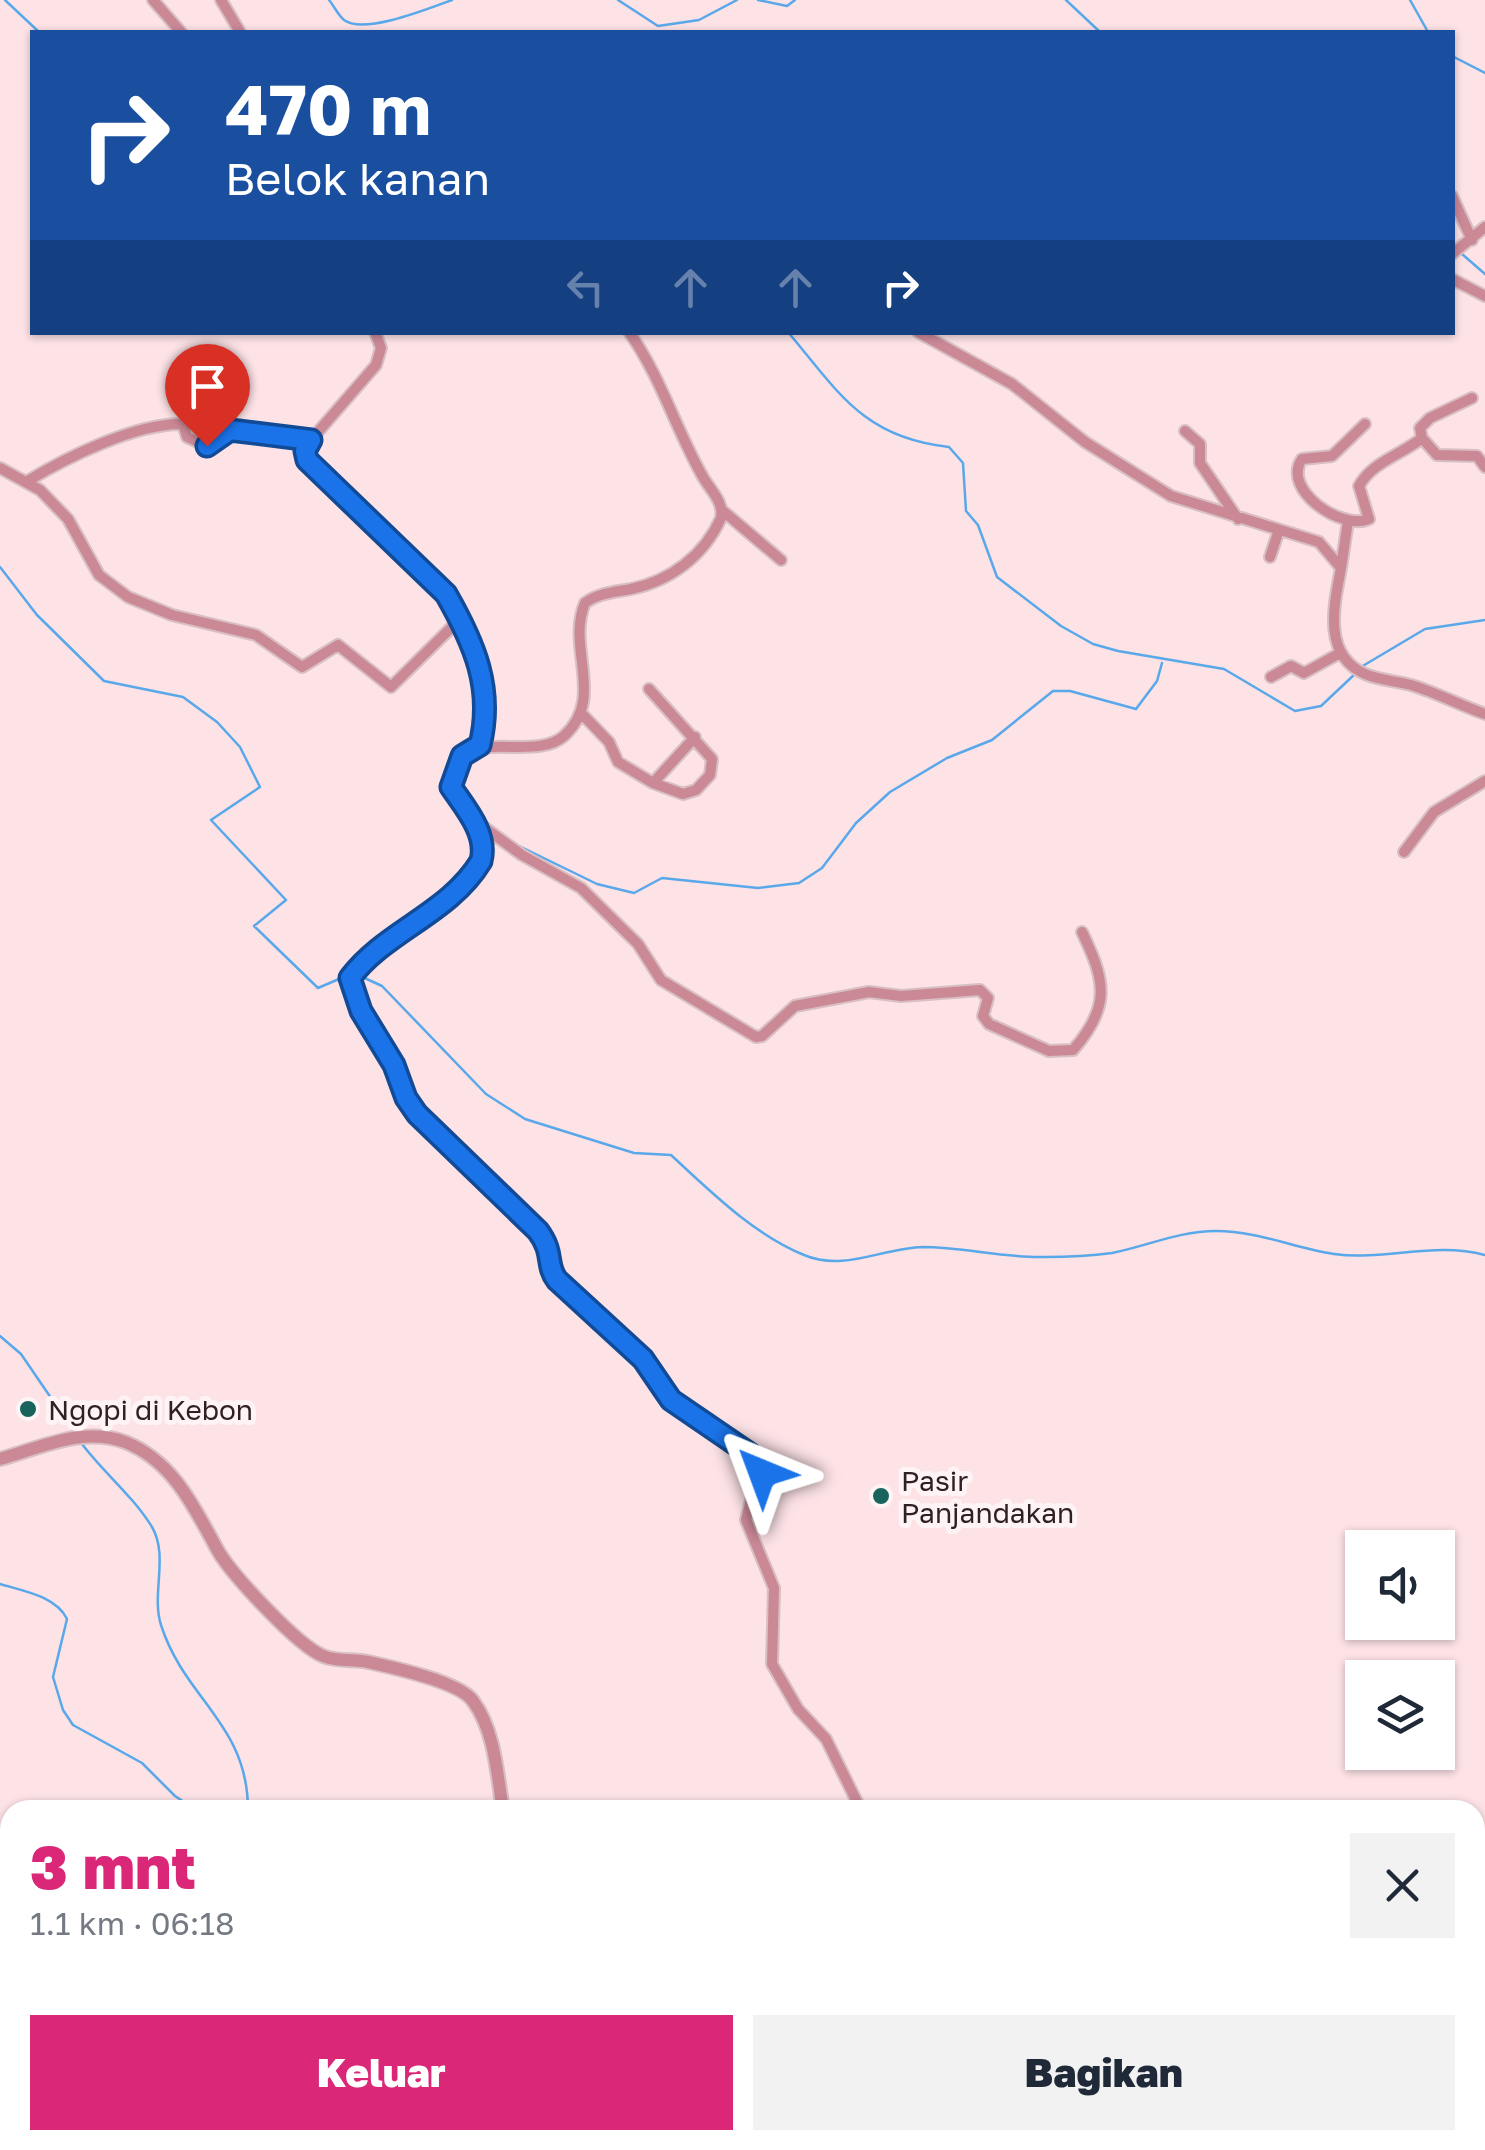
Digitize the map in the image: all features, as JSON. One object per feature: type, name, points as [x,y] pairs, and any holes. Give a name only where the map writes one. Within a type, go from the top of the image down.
[{"type":"street","points":[[153,0],[179,30]]},
{"type":"street","points":[[221,0],[239,30]]},
{"type":"street","points":[[1455,203],[1472,240]]},
{"type":"street","points":[[1455,251],[1485,227]]},
{"type":"street","points":[[1455,281],[1485,296]]},
{"type":"street","points":[[376,335],[381,348],[376,365],[311,440],[305,451],[307,460],[446,594],[479,660],[486,703],[480,745]]},
{"type":"street","points":[[630,335],[650,363],[684,444],[723,512],[782,560]]},
{"type":"street","points":[[923,335],[1012,384],[1085,442],[1150,484],[1196,507],[1319,542],[1342,568]]},
{"type":"street","points":[[1472,398],[1430,418],[1420,428],[1422,438],[1437,455],[1477,456],[1485,467]]},
{"type":"street","points":[[26,482],[138,430],[164,424],[183,424],[187,437],[207,446],[230,430],[311,440]]},
{"type":"street","points":[[1365,424],[1332,456],[1302,459],[1297,466],[1296,479],[1307,495],[1348,521],[1369,519],[1359,486],[1369,470],[1400,456],[1422,438]]},
{"type":"street","points":[[1184,431],[1200,444],[1200,463],[1238,520]]},
{"type":"street","points":[[0,468],[40,490],[68,519],[99,575],[128,597],[172,615],[256,635],[302,667],[338,645],[391,687],[460,618]]},
{"type":"street","points":[[723,512],[707,541],[675,574],[641,587],[596,595],[586,602],[580,628],[586,694],[583,715],[564,736],[540,748],[480,745],[462,756],[451,787],[473,819],[481,839],[481,861],[429,914],[380,946],[350,978],[361,1011],[394,1065],[406,1098],[417,1114],[538,1231],[552,1250],[551,1272],[557,1280],[643,1359],[671,1400],[760,1465],[746,1520],[774,1588],[774,1671],[798,1709],[826,1738],[856,1800]]},
{"type":"street","points":[[1348,521],[1334,605],[1340,653],[1365,674],[1436,693],[1485,714]]},
{"type":"street","points":[[1270,557],[1278,532]]},
{"type":"street","points":[[1271,676],[1291,666],[1304,673],[1340,653]]},
{"type":"street","points":[[583,715],[608,742],[618,762],[652,783],[683,794],[696,790],[710,775],[712,759],[649,688]]},
{"type":"street","points":[[652,783],[695,737]]},
{"type":"street","points":[[1404,852],[1434,812],[1485,781]]},
{"type":"street","points":[[473,819],[522,855],[581,888],[638,944],[661,980],[756,1037],[795,1006],[869,992],[901,996],[980,990],[988,998],[984,1016],[989,1024],[1049,1051],[1073,1050],[1097,1015],[1103,975],[1082,932]]},
{"type":"street","points":[[0,1459],[89,1436],[108,1437],[142,1450],[180,1484],[232,1570],[308,1648],[332,1659],[367,1662],[444,1684],[469,1696],[489,1732],[501,1800]]},
{"type":"waterway","points":[[5,0],[37,30]]},
{"type":"waterway","points":[[329,0],[344,20],[353,24],[397,19],[452,0]]},
{"type":"waterway","points":[[618,0],[658,26],[699,20],[737,0]]},
{"type":"waterway","points":[[758,0],[787,6],[795,0]]},
{"type":"waterway","points":[[1066,0],[1098,30]]},
{"type":"waterway","points":[[1410,0],[1427,30]]},
{"type":"waterway","points":[[1455,58],[1485,73]]},
{"type":"waterway","points":[[1462,254],[1485,274]]},
{"type":"waterway","points":[[791,335],[839,393],[874,423],[895,434],[949,447],[963,463],[966,511],[978,525],[997,577],[1061,626],[1093,644],[1118,651],[1224,669],[1295,711],[1321,706],[1356,673]]},
{"type":"waterway","points":[[0,567],[37,615],[104,681],[183,697],[217,722],[240,747],[260,787],[211,820],[286,900],[254,926],[318,988],[346,976]]},
{"type":"waterway","points":[[1361,667],[1425,629],[1485,620]]},
{"type":"waterway","points":[[517,845],[597,884],[634,893],[662,878],[758,888],[799,883],[822,868],[856,823],[890,792],[947,758],[992,740],[1053,691],[1070,691],[1136,709],[1157,681],[1162,663]]},
{"type":"waterway","points":[[358,975],[382,986],[486,1094],[525,1119],[634,1153],[671,1155],[750,1224],[785,1246],[819,1260],[848,1260],[923,1247],[1029,1257],[1087,1256],[1189,1233],[1216,1231],[1334,1254],[1447,1250],[1485,1255]]},
{"type":"waterway","points":[[0,1336],[21,1354],[75,1433]]},
{"type":"waterway","points":[[82,1444],[152,1527],[159,1550],[161,1625],[185,1673],[238,1755],[247,1800]]},
{"type":"waterway","points":[[0,1584],[47,1600],[67,1619],[53,1677],[63,1710],[73,1725],[142,1763],[181,1800]]},
{"type":"place","name":"Ngopi di Kebon","points":[[28,1409]]},
{"type":"place","name":"Pasir Panjandakan","points":[[881,1496]]},
{"type":"route","points":[[207,446],[230,430],[311,440],[305,451],[307,460],[446,594],[460,618],[479,660],[486,719],[480,745],[462,756],[451,787],[473,819],[481,839],[481,861],[466,882],[429,914],[380,946],[358,968],[350,978],[355,995],[372,1032],[400,1076],[406,1098],[425,1125],[538,1231],[552,1250],[551,1272],[557,1280],[643,1359],[665,1394],[750,1454],[762,1473]]}]
